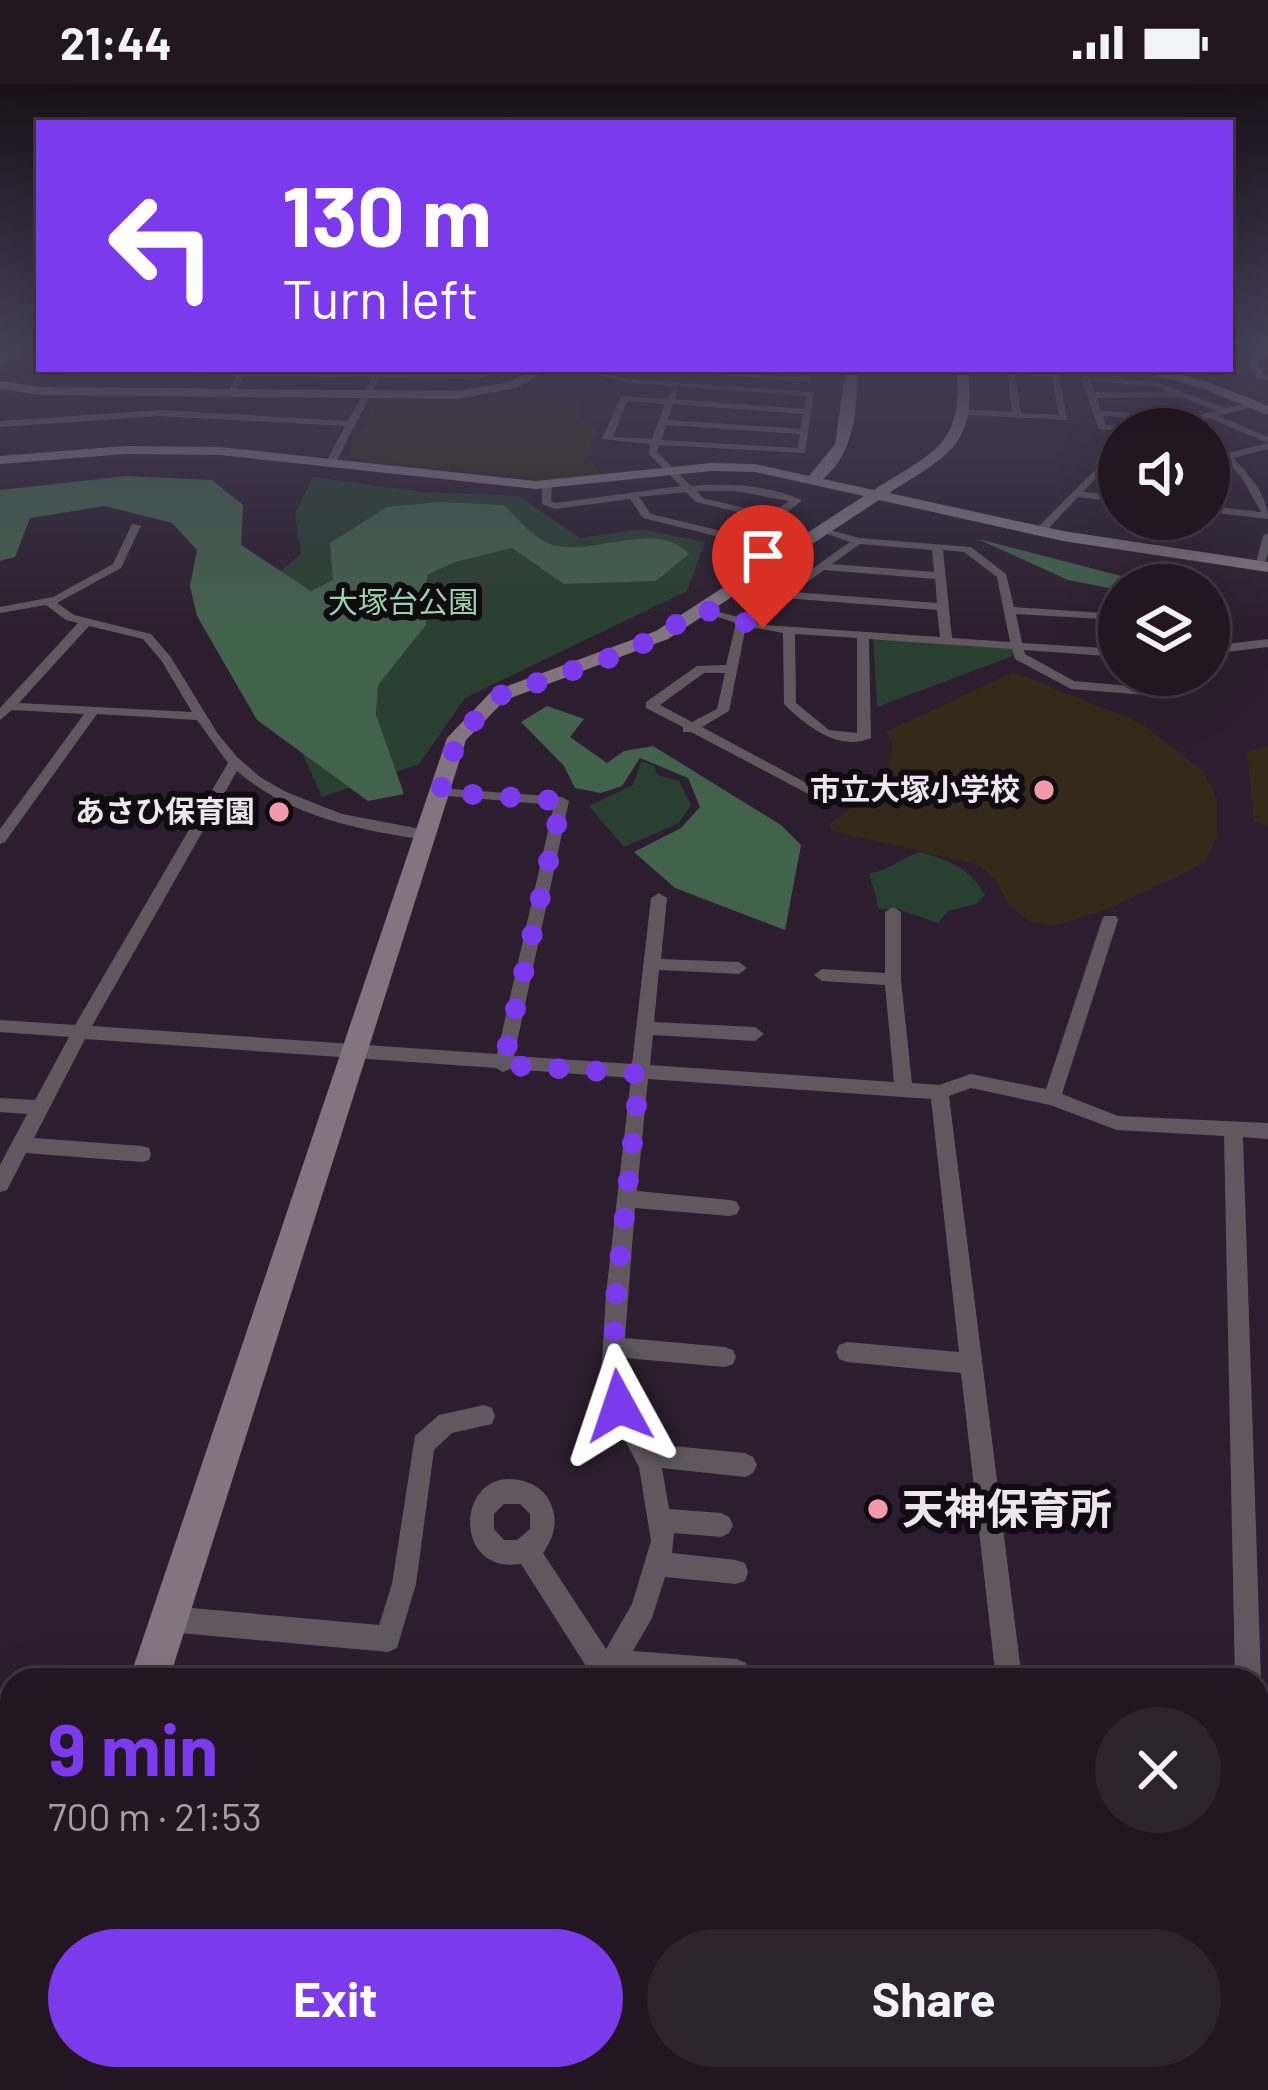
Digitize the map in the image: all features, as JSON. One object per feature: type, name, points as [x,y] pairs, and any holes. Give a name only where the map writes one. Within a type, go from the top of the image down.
[{"type":"street","points":[[330,464],[342,441]]},
{"type":"street","points":[[626,441],[802,452],[804,441]]},
{"type":"street","points":[[814,479],[845,441]]},
{"type":"street","points":[[153,1668],[458,738],[498,696],[630,651],[703,609],[953,441]]},
{"type":"street","points":[[654,443],[652,452],[700,500],[775,518]]},
{"type":"street","points":[[1230,456],[1268,443]]},
{"type":"street","points":[[0,460],[154,449],[547,485],[730,466],[814,479],[1040,531],[1263,566],[1268,539]]},
{"type":"street","points":[[1230,457],[1264,501],[1268,516],[1230,511]]},
{"type":"street","points":[[1040,531],[1098,472]]},
{"type":"street","points":[[1246,477],[1263,476]]},
{"type":"street","points":[[547,485],[546,502],[555,506],[687,488],[740,485],[797,500],[740,539],[647,517],[634,497]]},
{"type":"street","points":[[1077,494],[1098,496]]},
{"type":"street","points":[[0,610],[47,601],[117,566],[136,526]]},
{"type":"street","points":[[823,530],[858,541],[967,549],[996,568],[1019,656],[1071,685],[1098,687]]},
{"type":"street","points":[[688,729],[723,710],[741,625],[858,541]]},
{"type":"street","points":[[937,545],[946,640]]},
{"type":"street","points":[[825,567],[940,576]]},
{"type":"street","points":[[786,595],[943,607]]},
{"type":"street","points":[[47,601],[70,618],[147,636],[214,738],[284,797],[323,815],[426,835]]},
{"type":"street","points":[[703,609],[741,625],[1098,651]]},
{"type":"street","points":[[1010,610],[1098,616]]},
{"type":"street","points":[[4,711],[86,622]]},
{"type":"street","points":[[789,630],[790,704],[825,733],[864,738],[863,634]]},
{"type":"street","points":[[1230,644],[1268,643]]},
{"type":"street","points":[[732,669],[701,669],[652,700],[652,708],[820,796]]},
{"type":"street","points":[[0,838],[94,710]]},
{"type":"street","points":[[4,711],[202,716]]},
{"type":"street","points":[[0,1184],[80,1033],[236,761]]},
{"type":"street","points":[[440,792],[562,801],[503,1065]]},
{"type":"street","points":[[609,1668],[643,1609],[663,1541],[646,1455],[619,1406],[612,1380],[659,898]]},
{"type":"street","points":[[893,912],[893,980],[904,1090]]},
{"type":"street","points":[[1052,1098],[1110,920]]},
{"type":"street","points":[[652,964],[739,968]]},
{"type":"street","points":[[822,975],[893,980]]},
{"type":"street","points":[[0,1026],[503,1065],[939,1092],[971,1081],[1052,1098],[1117,1123],[1268,1131]]},
{"type":"street","points":[[645,1028],[755,1034]]},
{"type":"street","points":[[939,1092],[1008,1668]]},
{"type":"street","points":[[0,1105],[41,1108]]},
{"type":"street","points":[[1233,1128],[1248,1668]]},
{"type":"street","points":[[21,1145],[142,1154]]},
{"type":"street","points":[[627,1199],[730,1208]]},
{"type":"street","points":[[614,1347],[725,1357]]},
{"type":"street","points":[[847,1352],[970,1364]]},
{"type":"street","points":[[169,1619],[388,1639],[404,1584],[423,1444],[447,1423],[484,1416]]},
{"type":"street","points":[[646,1455],[746,1465]]},
{"type":"street","points":[[661,1520],[721,1526]]},
{"type":"street","points":[[526,1549],[604,1668]]},
{"type":"street","points":[[655,1564],[736,1572]]},
{"type":"shaded area","points":[[356,441],[592,441],[588,457],[602,474],[545,480],[347,458]]},
{"type":"shaded area","name":"市立大塚小学校","points":[[1013,672],[1141,723],[1204,772],[1217,799],[1217,836],[1206,862],[1109,909],[1053,926],[1030,922],[1008,904],[996,880],[979,865],[833,831],[829,824],[888,781],[892,741],[886,732]]},
{"type":"shaded area","points":[[1268,746],[1268,826],[1254,822],[1247,752]]},
{"type":"green space","points":[[126,476],[212,480],[243,505],[241,545],[311,591],[333,580],[330,543],[387,507],[439,502],[504,505],[549,544],[573,547],[661,539],[689,554],[656,581],[564,584],[512,548],[455,562],[427,575],[426,625],[378,685],[376,715],[404,794],[368,801],[257,720],[197,616],[190,586],[197,550],[172,523],[105,506],[30,518],[15,557],[0,561],[0,490]]},
{"type":"green space","name":"大塚台公園","points":[[313,477],[424,492],[519,496],[580,538],[640,529],[705,542],[687,591],[465,698],[419,764],[322,797],[286,717],[227,616],[301,554],[295,514]]},
{"type":"green space","points":[[978,539],[1098,570],[1098,586],[1068,580]]},
{"type":"green space","points":[[873,639],[1012,648],[1013,656],[877,707]]},
{"type":"green space","points":[[547,706],[584,719],[570,737],[607,763],[624,751],[653,746],[781,825],[801,845],[785,930],[675,888],[634,852],[681,828],[700,807],[688,778],[640,758],[622,786],[601,793],[575,788],[564,766],[521,722]]},
{"type":"green space","points":[[641,761],[654,766],[657,775],[679,781],[691,805],[679,823],[624,847],[589,806],[633,785]]},
{"type":"green space","points":[[921,852],[958,866],[985,895],[976,904],[948,911],[938,923],[898,909],[879,909],[869,873]]},
{"type":"place","name":"市立大塚小学校","points":[[1044,790]]},
{"type":"place","name":"あさひ保育園","points":[[279,812]]},
{"type":"place","name":"天神保育所","points":[[878,1509]]},
{"type":"route","points":[[619,1406],[612,1380],[616,1294],[640,1074],[503,1065],[562,801],[440,792],[466,724],[498,696],[630,651],[703,609],[741,625],[763,628]]}]
